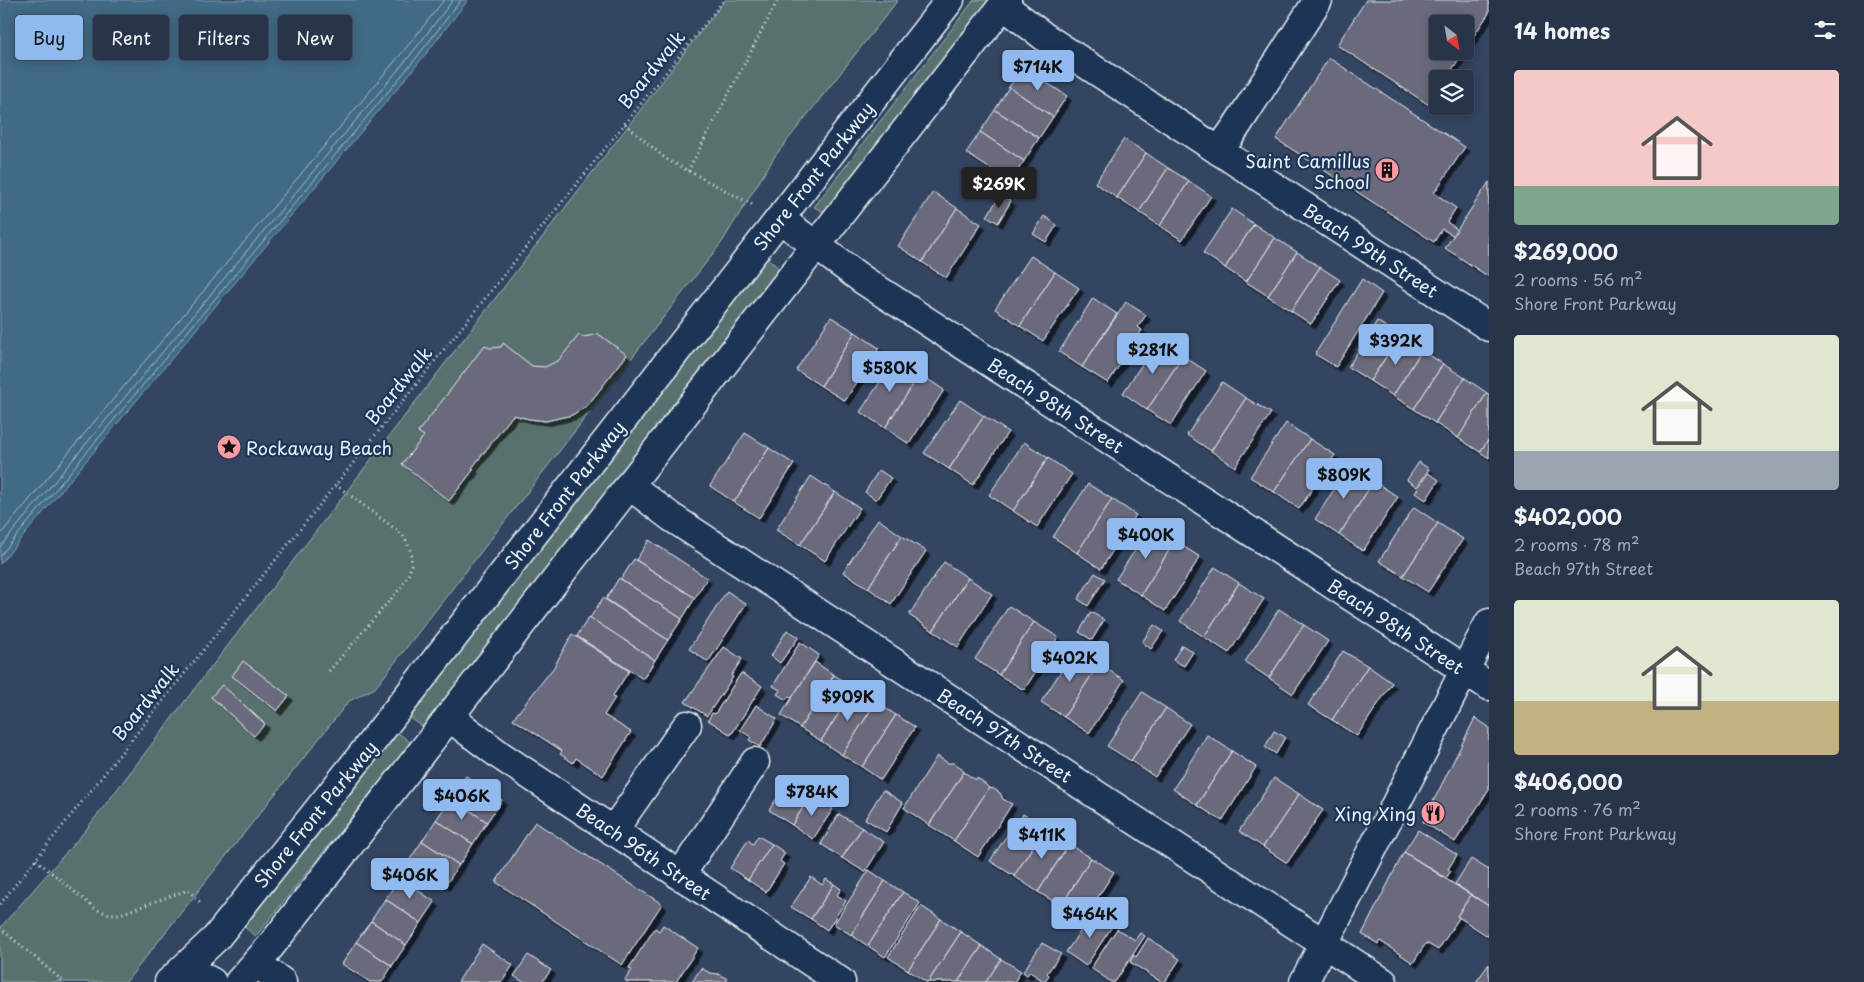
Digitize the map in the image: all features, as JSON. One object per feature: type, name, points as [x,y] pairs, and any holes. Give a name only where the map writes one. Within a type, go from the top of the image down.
[{"type":"street","name":"Shore Front Parkway","points":[[177,975],[216,938],[372,743],[950,0]]},
{"type":"street","points":[[1219,151],[1318,0]]},
{"type":"street","points":[[282,982],[248,972],[276,940],[1005,3]]},
{"type":"street","name":"Beach 99th Street","points":[[1005,3],[1046,38],[1489,327]]},
{"type":"street","name":"Beach 98th Street","points":[[780,219],[864,280],[1489,686]]},
{"type":"street","name":"Beach 97th Street","points":[[629,485],[671,517],[1383,982]]},
{"type":"street","points":[[1304,982],[1489,623]]},
{"type":"street","name":"Beach 96th Street","points":[[449,717],[501,756],[841,982]]},
{"type":"street","points":[[613,831],[687,725]]},
{"type":"street","points":[[680,876],[755,762]]},
{"type":"street","points":[[177,975],[212,982]]},
{"type":"path","name":"Boardwalk","points":[[0,904],[724,0]]},
{"type":"path","points":[[688,171],[778,0]]},
{"type":"path","points":[[625,124],[666,158],[780,219]]},
{"type":"path","points":[[330,671],[403,585],[411,572],[412,558],[409,545],[402,534],[336,485]]},
{"type":"path","points":[[36,860],[97,910],[108,914],[120,914],[188,890],[200,902]]},
{"type":"path","points":[[0,928],[64,982]]},
{"type":"green space","points":[[725,0],[898,0],[775,156],[722,242],[375,688],[349,701],[126,982],[0,982],[0,928],[85,831]]},
{"type":"green space","points":[[974,0],[989,0],[824,212],[814,207]]},
{"type":"green space","points":[[762,254],[780,269],[423,727],[404,713]]},
{"type":"green space","points":[[392,728],[411,743],[256,936],[239,923]]},
{"type":"water","points":[[0,0],[468,0],[421,60],[0,564]]},
{"type":"building","points":[[1366,0],[1489,1],[1489,13],[1474,36],[1474,15],[1429,15],[1429,60],[1458,60],[1452,70],[1429,70],[1429,105],[1337,45]]},
{"type":"building","name":"Saint Camillus School","points":[[1329,58],[1465,147],[1434,193],[1456,208],[1447,222],[1458,230],[1454,236],[1442,229],[1434,242],[1276,139]]},
{"type":"building","points":[[1023,67],[1067,96],[1053,117],[1009,87]]},
{"type":"building","points":[[1009,87],[1053,117],[1039,138],[995,110]]},
{"type":"building","points":[[995,110],[1039,138],[1024,161],[980,132]]},
{"type":"building","points":[[980,132],[1024,161],[1010,182],[966,153]]},
{"type":"building","points":[[1124,139],[1146,153],[1117,198],[1095,183]]},
{"type":"building","points":[[1146,153],[1168,168],[1139,212],[1117,198]]},
{"type":"building","points":[[1168,168],[1189,181],[1160,226],[1139,212]]},
{"type":"building","points":[[1189,181],[1211,196],[1182,240],[1160,226]]},
{"type":"building","points":[[1489,182],[1489,277],[1445,248]]},
{"type":"building","points":[[933,192],[957,208],[922,262],[898,246]]},
{"type":"building","points":[[1001,194],[1011,201],[998,223],[987,216]]},
{"type":"building","points":[[957,208],[981,224],[946,278],[922,262]]},
{"type":"building","points":[[1232,209],[1254,224],[1225,268],[1203,253]]},
{"type":"building","points":[[1044,216],[1057,225],[1046,242],[1033,234]]},
{"type":"building","points":[[1254,224],[1275,238],[1246,282],[1225,268]]},
{"type":"building","points":[[1275,238],[1297,252],[1268,296],[1246,282]]},
{"type":"building","points":[[1297,252],[1320,267],[1291,311],[1268,296]]},
{"type":"building","points":[[1031,256],[1055,272],[1020,326],[995,309]]},
{"type":"building","points":[[1320,267],[1340,280],[1311,324],[1291,311]]},
{"type":"building","points":[[1055,272],[1079,288],[1043,341],[1020,326]]},
{"type":"building","points":[[1362,279],[1382,293],[1336,367],[1315,354]]},
{"type":"building","points":[[1093,298],[1117,314],[1082,367],[1059,352]]},
{"type":"building","points":[[1126,302],[1146,315],[1138,327],[1142,330],[1108,383],[1082,367]]},
{"type":"building","points":[[831,317],[855,332],[821,386],[796,370]]},
{"type":"building","points":[[1377,321],[1400,336],[1370,381],[1348,367]]},
{"type":"building","points":[[855,332],[879,348],[845,401],[821,386]]},
{"type":"building","points":[[597,333],[627,355],[587,406],[572,415],[546,421],[513,415],[449,501],[402,464],[424,436],[418,432],[485,345],[489,348],[501,347],[503,343],[532,366],[545,367],[559,360],[579,335],[583,337]]},
{"type":"building","points":[[1400,336],[1422,350],[1393,396],[1370,381]]},
{"type":"building","points":[[1158,340],[1183,356],[1147,410],[1123,393]]},
{"type":"building","points":[[1422,350],[1443,364],[1414,409],[1393,396]]},
{"type":"building","points":[[1183,356],[1206,371],[1171,425],[1147,410]]},
{"type":"building","points":[[896,358],[920,374],[885,428],[860,412]]},
{"type":"building","points":[[1443,364],[1465,378],[1435,423],[1414,409]]},
{"type":"building","points":[[920,374],[944,390],[909,444],[885,428]]},
{"type":"building","points":[[1465,378],[1487,393],[1458,438],[1435,423]]},
{"type":"building","points":[[1222,382],[1246,398],[1211,451],[1187,435]]},
{"type":"building","points":[[1487,393],[1489,394],[1489,439],[1480,452],[1458,438]]},
{"type":"building","points":[[1246,398],[1271,413],[1235,467],[1211,451]]},
{"type":"building","points":[[960,400],[984,416],[949,469],[924,453]]},
{"type":"building","points":[[984,416],[1008,432],[973,485],[949,469]]},
{"type":"building","points":[[1286,423],[1310,439],[1274,492],[1250,477]]},
{"type":"building","points":[[745,433],[769,448],[734,502],[710,486]]},
{"type":"building","points":[[1310,439],[1335,455],[1299,509],[1274,492]]},
{"type":"building","points":[[1489,439],[1489,458],[1480,452]]},
{"type":"building","points":[[1024,442],[1048,458],[1013,511],[989,495]]},
{"type":"building","points":[[769,448],[794,464],[759,518],[734,502]]},
{"type":"building","points":[[1048,458],[1072,474],[1037,527],[1013,511]]},
{"type":"building","points":[[1419,462],[1429,469],[1417,487],[1407,480]]},
{"type":"building","points":[[1350,465],[1374,481],[1339,535],[1315,519]]},
{"type":"building","points":[[879,470],[891,478],[876,500],[865,492]]},
{"type":"building","points":[[1428,473],[1439,480],[1426,500],[1415,493]]},
{"type":"building","points":[[811,476],[835,492],[800,545],[776,530]]},
{"type":"building","points":[[1374,481],[1398,497],[1363,551],[1339,535]]},
{"type":"building","points":[[1088,484],[1112,499],[1077,553],[1053,537]]},
{"type":"building","points":[[835,492],[860,508],[825,561],[800,545]]},
{"type":"building","points":[[1112,499],[1136,515],[1101,569],[1077,553]]},
{"type":"building","points":[[1414,507],[1438,523],[1403,576],[1379,561]]},
{"type":"building","points":[[878,519],[902,536],[868,588],[843,572]]},
{"type":"building","points":[[1438,523],[1463,539],[1428,592],[1403,576]]},
{"type":"building","points":[[1151,526],[1175,541],[1141,595],[1116,579]]},
{"type":"building","points":[[902,536],[926,551],[891,604],[868,588]]},
{"type":"building","points":[[649,540],[707,578],[695,598],[636,560]]},
{"type":"building","points":[[1175,541],[1200,557],[1165,611],[1141,595]]},
{"type":"building","points":[[634,559],[695,598],[682,619],[621,579]]},
{"type":"building","points":[[944,562],[968,578],[933,631],[909,615]]},
{"type":"building","points":[[1215,567],[1239,583],[1204,637],[1180,621]]},
{"type":"building","points":[[1095,573],[1105,579],[1088,606],[1078,599]]},
{"type":"building","points":[[619,578],[682,619],[668,640],[606,599]]},
{"type":"building","points":[[968,578],[992,594],[958,647],[933,631]]},
{"type":"building","points":[[1239,583],[1264,599],[1229,653],[1204,637]]},
{"type":"building","points":[[727,591],[746,604],[708,662],[689,649]]},
{"type":"building","points":[[603,598],[668,640],[655,660],[590,618]]},
{"type":"building","points":[[1009,606],[1034,622],[999,675],[975,659]]},
{"type":"building","points":[[1279,609],[1304,625],[1269,678],[1245,662]]},
{"type":"building","points":[[1091,612],[1104,620],[1092,640],[1079,632]]},
{"type":"building","points":[[589,617],[655,660],[643,679],[577,636]]},
{"type":"building","points":[[1034,622],[1058,637],[1024,690],[999,675]]},
{"type":"building","points":[[1154,625],[1163,631],[1151,649],[1142,642]]},
{"type":"building","points":[[1304,625],[1328,641],[1293,694],[1269,678]]},
{"type":"building","points":[[787,630],[799,637],[780,663],[771,656]]},
{"type":"building","points":[[572,634],[629,671],[612,697],[615,698],[604,715],[631,732],[603,776],[576,758],[573,763],[560,754],[562,751],[513,719],[554,667]]},
{"type":"building","points":[[800,642],[819,655],[792,698],[789,696],[786,700],[777,694],[780,690],[773,686]]},
{"type":"building","points":[[1182,645],[1193,652],[1184,666],[1173,660]]},
{"type":"building","points":[[724,647],[742,659],[731,676],[733,677],[707,716],[685,702]]},
{"type":"building","points":[[1076,648],[1099,664],[1064,717],[1041,702]]},
{"type":"building","points":[[1343,651],[1368,666],[1332,720],[1308,705]]},
{"type":"building","points":[[243,661],[289,696],[277,711],[232,676]]},
{"type":"building","points":[[815,662],[834,675],[800,728],[781,715]]},
{"type":"building","points":[[1099,664],[1124,680],[1089,733],[1064,717]]},
{"type":"building","points":[[1368,666],[1392,683],[1357,736],[1332,720]]},
{"type":"building","points":[[741,673],[762,686],[731,735],[708,720],[712,713],[715,714]]},
{"type":"building","points":[[834,675],[855,688],[821,741],[800,728]]},
{"type":"building","points":[[222,685],[265,724],[254,736],[211,697]]},
{"type":"building","points":[[855,688],[876,702],[842,755],[821,741]]},
{"type":"building","points":[[1142,692],[1166,708],[1131,761],[1107,746]]},
{"type":"building","points":[[876,702],[896,715],[862,767],[842,755]]},
{"type":"building","points":[[756,705],[777,719],[760,747],[749,740],[751,737],[740,730]]},
{"type":"building","points":[[1166,708],[1190,724],[1155,777],[1131,761]]},
{"type":"building","points":[[896,715],[915,727],[881,780],[862,767]]},
{"type":"building","points":[[1475,718],[1489,727],[1489,789],[1455,842],[1423,822]]},
{"type":"building","points":[[1274,731],[1285,737],[1276,754],[1265,747]]},
{"type":"building","points":[[1207,735],[1232,751],[1197,805],[1173,789]]},
{"type":"building","points":[[1232,751],[1256,767],[1222,821],[1197,805]]},
{"type":"building","points":[[937,756],[948,763],[954,763],[964,772],[929,825],[904,808]]},
{"type":"building","points":[[964,772],[974,779],[979,779],[989,788],[954,841],[929,825]]},
{"type":"building","points":[[466,776],[502,800],[487,822],[451,798]]},
{"type":"building","points":[[1274,778],[1299,794],[1263,847],[1239,831]]},
{"type":"building","points":[[789,780],[811,795],[792,825],[769,810]]},
{"type":"building","points":[[989,788],[1000,793],[1003,799],[1012,804],[978,857],[954,841]]},
{"type":"building","points":[[883,790],[903,803],[886,832],[865,819]]},
{"type":"building","points":[[1299,794],[1323,810],[1287,863],[1263,847]]},
{"type":"building","points":[[811,795],[833,809],[813,839],[792,825]]},
{"type":"building","points":[[451,798],[487,822],[473,844],[436,820]]},
{"type":"building","points":[[839,814],[862,828],[842,858],[821,844]]},
{"type":"building","points":[[1023,814],[1045,828],[1014,876],[990,861]]},
{"type":"building","points":[[436,820],[473,844],[459,865],[422,841]]},
{"type":"building","points":[[535,822],[662,904],[622,965],[496,882]]},
{"type":"building","points":[[862,828],[884,842],[865,872],[842,858]]},
{"type":"building","points":[[1045,828],[1069,844],[1038,892],[1014,876]]},
{"type":"building","points":[[1418,830],[1457,855],[1448,869],[1451,871],[1446,878],[1404,852]]},
{"type":"building","points":[[758,836],[772,844],[748,880],[730,868],[748,840],[753,844]]},
{"type":"building","points":[[422,841],[459,865],[445,886],[409,861]]},
{"type":"building","points":[[772,844],[785,853],[780,861],[784,864],[766,892],[748,880]]},
{"type":"building","points":[[1069,844],[1091,858],[1061,906],[1038,892]]},
{"type":"building","points":[[1404,852],[1471,895],[1457,916],[1459,918],[1438,950],[1426,943],[1413,963],[1380,941],[1378,944],[1362,934]]},
{"type":"building","points":[[1091,858],[1114,872],[1083,920],[1061,906]]},
{"type":"building","points":[[1471,859],[1489,870],[1489,906],[1455,884]]},
{"type":"building","points":[[869,870],[885,881],[851,935],[834,924]]},
{"type":"building","points":[[811,877],[822,885],[826,879],[834,884],[811,919],[791,907]]},
{"type":"building","points":[[400,878],[435,902],[421,923],[385,899]]},
{"type":"building","points":[[885,881],[903,892],[868,946],[851,935]]},
{"type":"building","points":[[834,884],[841,889],[837,895],[846,901],[827,930],[811,919]]},
{"type":"building","points":[[903,892],[920,903],[885,957],[868,946]]},
{"type":"building","points":[[1471,895],[1489,906],[1489,937],[1457,916]]},
{"type":"building","points":[[385,899],[421,923],[406,945],[371,921]]},
{"type":"building","points":[[921,906],[941,919],[908,970],[888,957]]},
{"type":"building","points":[[1095,913],[1113,925],[1086,966],[1066,952]]},
{"type":"building","points":[[941,919],[961,932],[928,982],[926,982],[908,970]]},
{"type":"building","points":[[371,921],[406,945],[392,966],[356,942]]},
{"type":"building","points":[[663,925],[698,948],[676,982],[627,982],[625,980],[632,970],[629,968],[655,928],[659,931]]},
{"type":"building","points":[[1117,929],[1135,940],[1140,933],[1145,936],[1115,982],[1111,982],[1091,968]]},
{"type":"building","points":[[961,932],[982,946],[958,982],[928,982]]},
{"type":"building","points":[[1148,938],[1180,959],[1165,982],[1161,982],[1130,962],[1134,955],[1136,957]]},
{"type":"building","points":[[356,942],[392,966],[382,982],[370,982],[342,964]]},
{"type":"building","points":[[1042,943],[1061,954],[1047,973],[1049,975],[1045,982],[1030,972],[1027,975],[1023,972]]},
{"type":"building","points":[[482,944],[513,965],[502,982],[458,982]]},
{"type":"building","points":[[982,946],[1001,959],[986,982],[958,982]]},
{"type":"building","points":[[528,955],[551,970],[542,982],[523,982],[514,976]]},
{"type":"building","points":[[1001,959],[1021,971],[1014,982],[986,982]]},
{"type":"building","points":[[1489,964],[1489,982],[1476,982]]},
{"type":"building","points":[[701,968],[726,978],[727,982],[692,982]]},
{"type":"place","name":"Saint Camillus School","points":[[1387,170]]},
{"type":"place","name":"Rockaway Beach","points":[[229,447]]},
{"type":"place","name":"Xing Xing","points":[[1433,813]]}]
